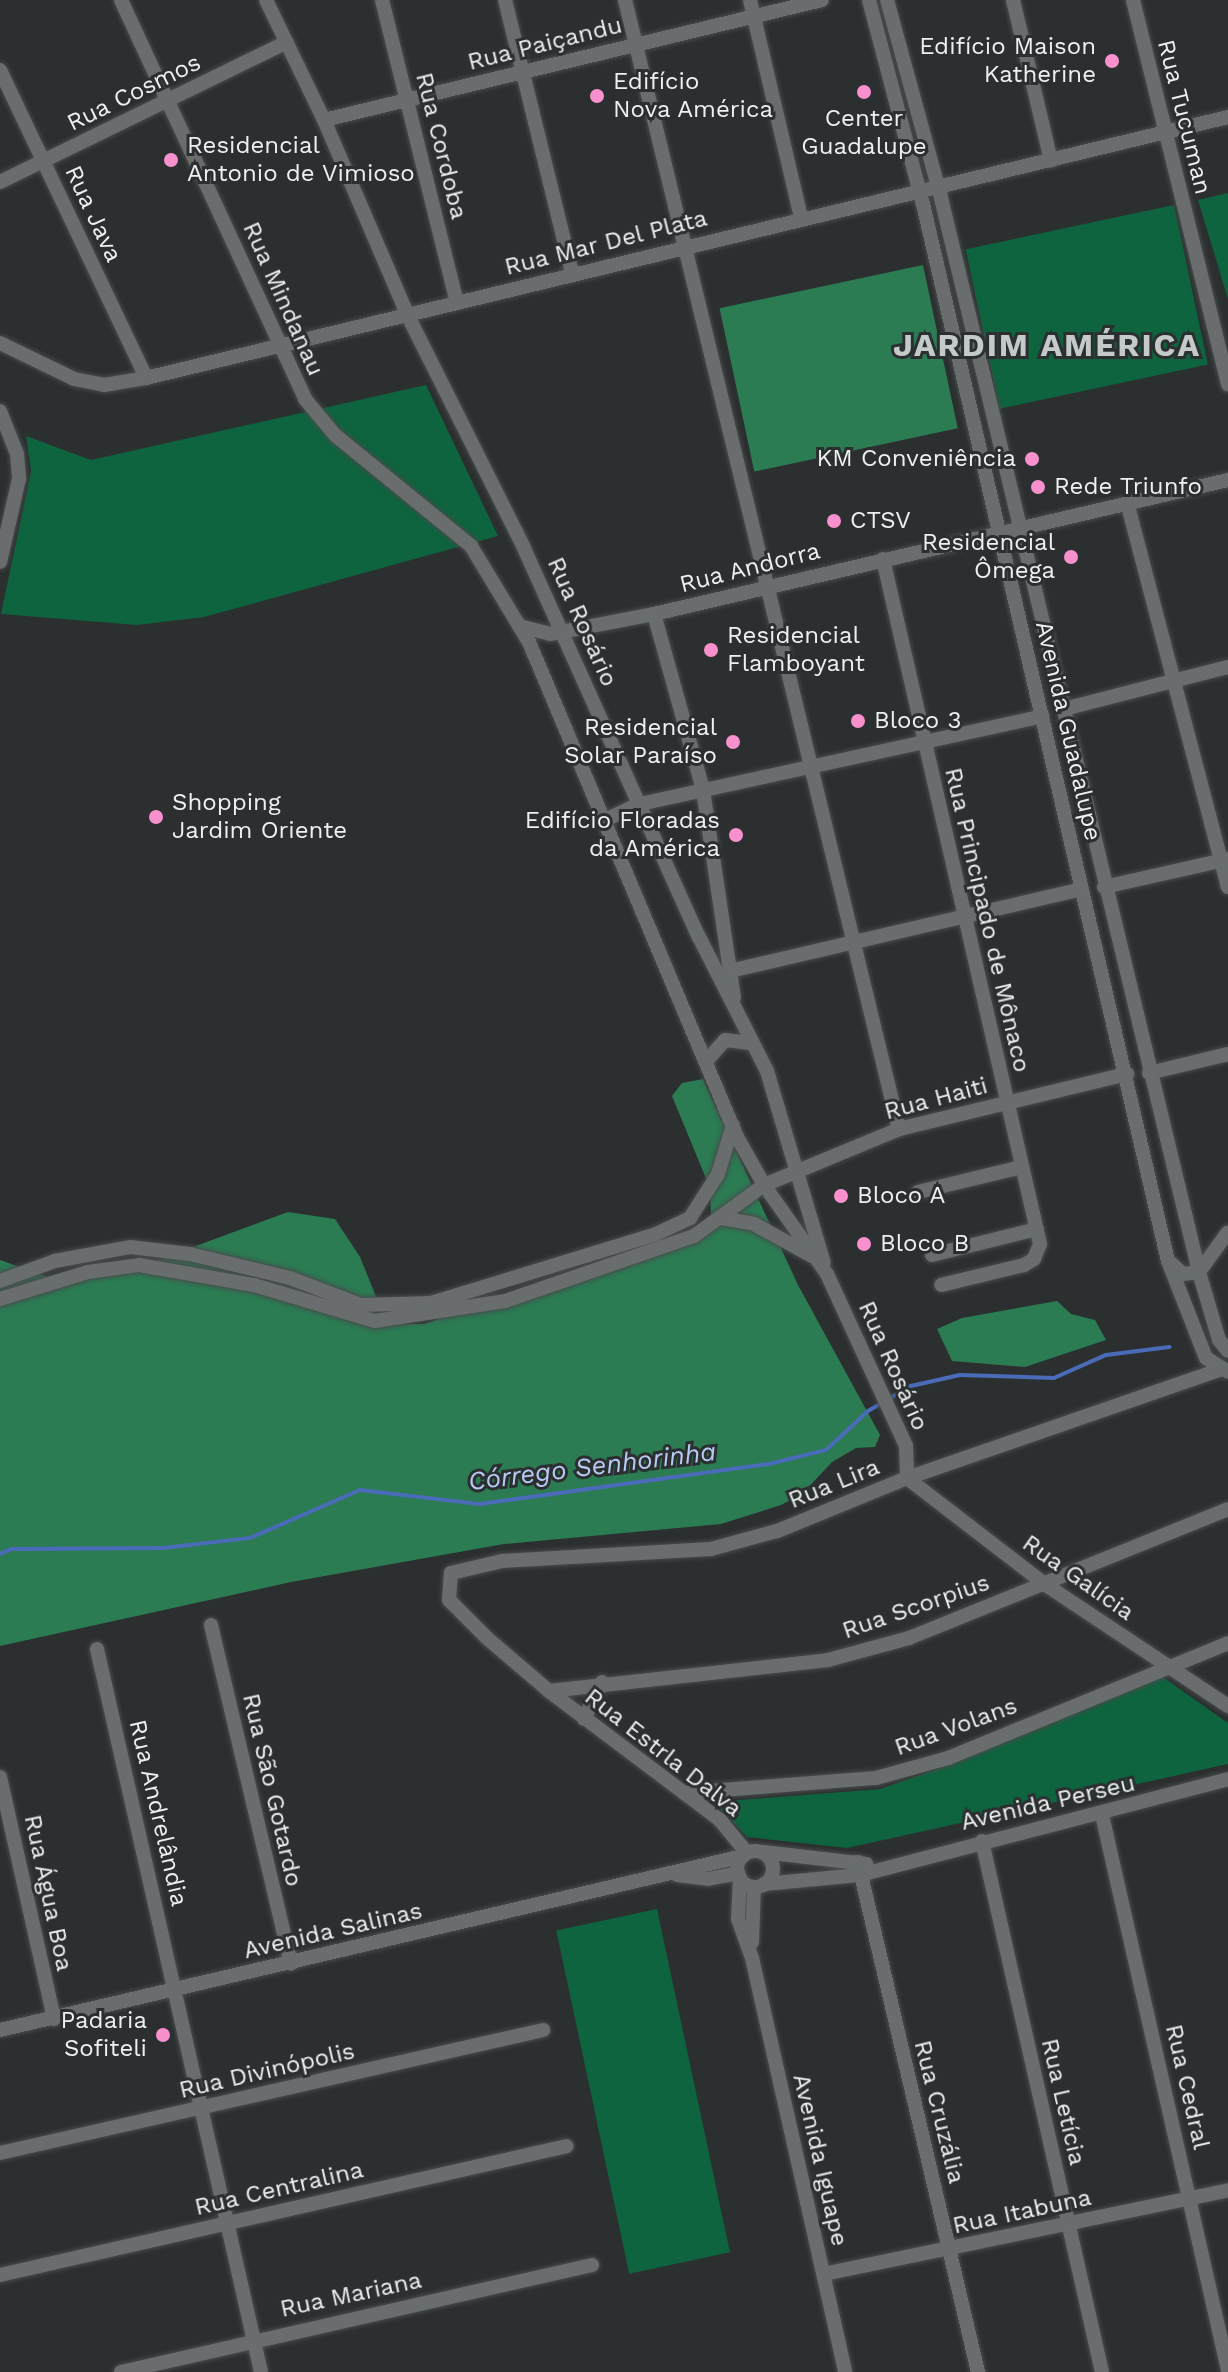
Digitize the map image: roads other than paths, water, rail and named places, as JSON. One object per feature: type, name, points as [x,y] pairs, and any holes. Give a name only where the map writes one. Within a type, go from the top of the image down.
[{"type":"street","name":"Rua Mindanau","points":[[121,0],[171,99],[278,347],[305,399],[335,435],[478,554],[529,642],[605,820]]},
{"type":"street","name":"Rua Rosário","points":[[266,0],[324,120],[407,314],[562,633],[718,977],[734,998],[771,1083],[827,1274]]},
{"type":"street","name":"Rua Cordoba","points":[[382,0],[457,302]]},
{"type":"street","points":[[505,0],[572,273]]},
{"type":"street","points":[[625,0],[769,585],[850,942],[899,1129]]},
{"type":"street","points":[[750,0],[801,218]]},
{"type":"street","name":"Rua Paiçandu","points":[[324,120],[822,0]]},
{"type":"street","name":"Avenida Guadalupe","points":[[869,0],[920,191],[1168,1261],[1206,1358],[1224,1371]]},
{"type":"street","name":"Avenida Guadalupe","points":[[887,0],[937,186],[1199,1272],[1219,1340],[1228,1351]]},
{"type":"street","points":[[1013,0],[1051,161]]},
{"type":"street","name":"Rua Tucuman","points":[[1133,0],[1228,384]]},
{"type":"street","name":"Rua Cosmos","points":[[0,182],[287,42]]},
{"type":"street","name":"Rua Java","points":[[0,70],[146,378]]},
{"type":"street","name":"Rua Mar Del Plata","points":[[0,343],[74,379],[104,385],[146,378],[1228,117]]},
{"type":"street","points":[[0,411],[17,454],[19,479],[0,562]]},
{"type":"street","name":"Rua Andorra","points":[[562,633],[1128,506],[1228,480]]},
{"type":"street","points":[[1128,506],[1225,860],[1228,887]]},
{"type":"street","name":"Rua Principado de Mônaco","points":[[883,559],[1037,1229]]},
{"type":"street","points":[[654,614],[703,790],[734,970],[734,998]]},
{"type":"street","points":[[519,626],[562,633]]},
{"type":"street","points":[[1064,709],[1228,667]]},
{"type":"street","points":[[605,820],[640,804],[1042,716]]},
{"type":"street","name":"Rua Rosário","points":[[605,820],[708,1059],[733,1125],[764,1185],[827,1274],[906,1446],[907,1478]]},
{"type":"street","points":[[1104,887],[1225,860]]},
{"type":"street","points":[[734,970],[965,919],[1081,889]]},
{"type":"street","points":[[708,1059],[725,1040],[751,1043]]},
{"type":"street","points":[[1149,1073],[1228,1054]]},
{"type":"street","name":"Rua Haiti","points":[[0,1299],[88,1272],[164,1266],[254,1285],[375,1321],[505,1301],[681,1241],[721,1218],[764,1185],[899,1129],[1127,1074]]},
{"type":"street","points":[[0,1281],[55,1261],[130,1247],[190,1254],[290,1278],[361,1305],[431,1303],[656,1234],[690,1218],[718,1174],[733,1125]]},
{"type":"street","points":[[918,1192],[1021,1167]]},
{"type":"street","points":[[721,1218],[754,1224],[817,1259]]},
{"type":"street","points":[[932,1255],[1037,1229],[1040,1244],[1034,1259],[941,1285]]},
{"type":"street","points":[[1168,1261],[1183,1274],[1199,1272],[1228,1232]]},
{"type":"street","name":"Rua Lira","points":[[451,1573],[502,1561],[711,1549],[777,1531],[907,1478],[1224,1371]]},
{"type":"street","name":"Rua Galícia","points":[[907,1478],[1046,1585],[1228,1706]]},
{"type":"street","name":"Rua Scorpius","points":[[549,1691],[602,1682],[828,1660],[909,1638],[1228,1509]]},
{"type":"street","name":"Rua Estrla Dalva","points":[[451,1573],[449,1600],[549,1691],[720,1820],[745,1854]]},
{"type":"street","name":"Rua São Gotardo","points":[[211,1625],[291,1964]]},
{"type":"street","name":"Rua Volans","points":[[684,1793],[876,1778],[948,1758],[1228,1643]]},
{"type":"street","name":"Rua Andrelândia","points":[[97,1649],[230,2223],[261,2372]]},
{"type":"street","points":[[584,1719],[602,1682]]},
{"type":"street","name":"Rua Água Boa","points":[[0,1777],[54,2019]]},
{"type":"street","name":"Avenida Perseu","points":[[759,1886],[877,1867],[1102,1815],[1227,1782]]},
{"type":"street","name":"Rua Cedral","points":[[1102,1815],[1228,2370]]},
{"type":"street","name":"Rua Letícia","points":[[982,1841],[1102,2372]]},
{"type":"street","name":"Avenida Perseu","points":[[745,1854],[763,1852],[859,1868]]},
{"type":"street","name":"Avenida Iguape","points":[[752,1958],[759,1886],[773,1865],[763,1852]]},
{"type":"street","name":"Avenida Salinas","points":[[0,2030],[176,1987],[291,1964],[677,1875],[713,1859],[745,1854]]},
{"type":"street","name":"Avenida Iguape","points":[[745,1854],[736,1907],[752,1958],[845,2372]]},
{"type":"street","name":"Rua Cruzália","points":[[859,1868],[978,2372]]},
{"type":"street","name":"Avenida Salinas","points":[[677,1875],[708,1879],[739,1875]]},
{"type":"street","points":[[739,1875],[759,1886]]},
{"type":"street","name":"Rua Divinópolis","points":[[0,2153],[543,2030]]},
{"type":"street","name":"Rua Centralina","points":[[0,2275],[567,2146]]},
{"type":"street","name":"Rua Itabuna","points":[[824,2274],[1228,2190]]},
{"type":"street","name":"Rua Mariana","points":[[121,2372],[592,2265]]},
{"type":"waterway","name":"Córrego Senhorinha","points":[[0,1554],[12,1549],[163,1548],[250,1538],[360,1490],[480,1504],[769,1464],[826,1450],[868,1411],[911,1386],[960,1375],[1054,1378],[1106,1355],[1170,1347]]},
{"type":"place","name":"Edifício Maison Katherine","points":[[1112,61]]},
{"type":"place","name":"Center Guadalupe","points":[[864,92]]},
{"type":"place","name":"Edifício Nova América","points":[[597,96]]},
{"type":"place","name":"Residencial Antonio de Vimioso","points":[[171,160]]},
{"type":"place","name":"KM Conveniência","points":[[1032,459]]},
{"type":"place","name":"Rede Triunfo","points":[[1038,487]]},
{"type":"place","name":"CTSV","points":[[834,521]]},
{"type":"place","name":"Residencial Ômega","points":[[1071,557]]},
{"type":"place","name":"Residencial Flamboyant","points":[[711,650]]},
{"type":"place","name":"Bloco 3","points":[[858,721]]},
{"type":"place","name":"Residencial Solar Paraíso","points":[[733,742]]},
{"type":"place","name":"Shopping Jardim Oriente","points":[[156,817]]},
{"type":"place","name":"Edifício Floradas da América","points":[[736,835]]},
{"type":"place","name":"Bloco A","points":[[841,1196]]},
{"type":"place","name":"Bloco B","points":[[864,1244]]},
{"type":"place","name":"Padaria Sofiteli","points":[[163,2035]]},
{"type":"district","name":"JARDIM AMÉRICA","points":[[1047,345]]}]
